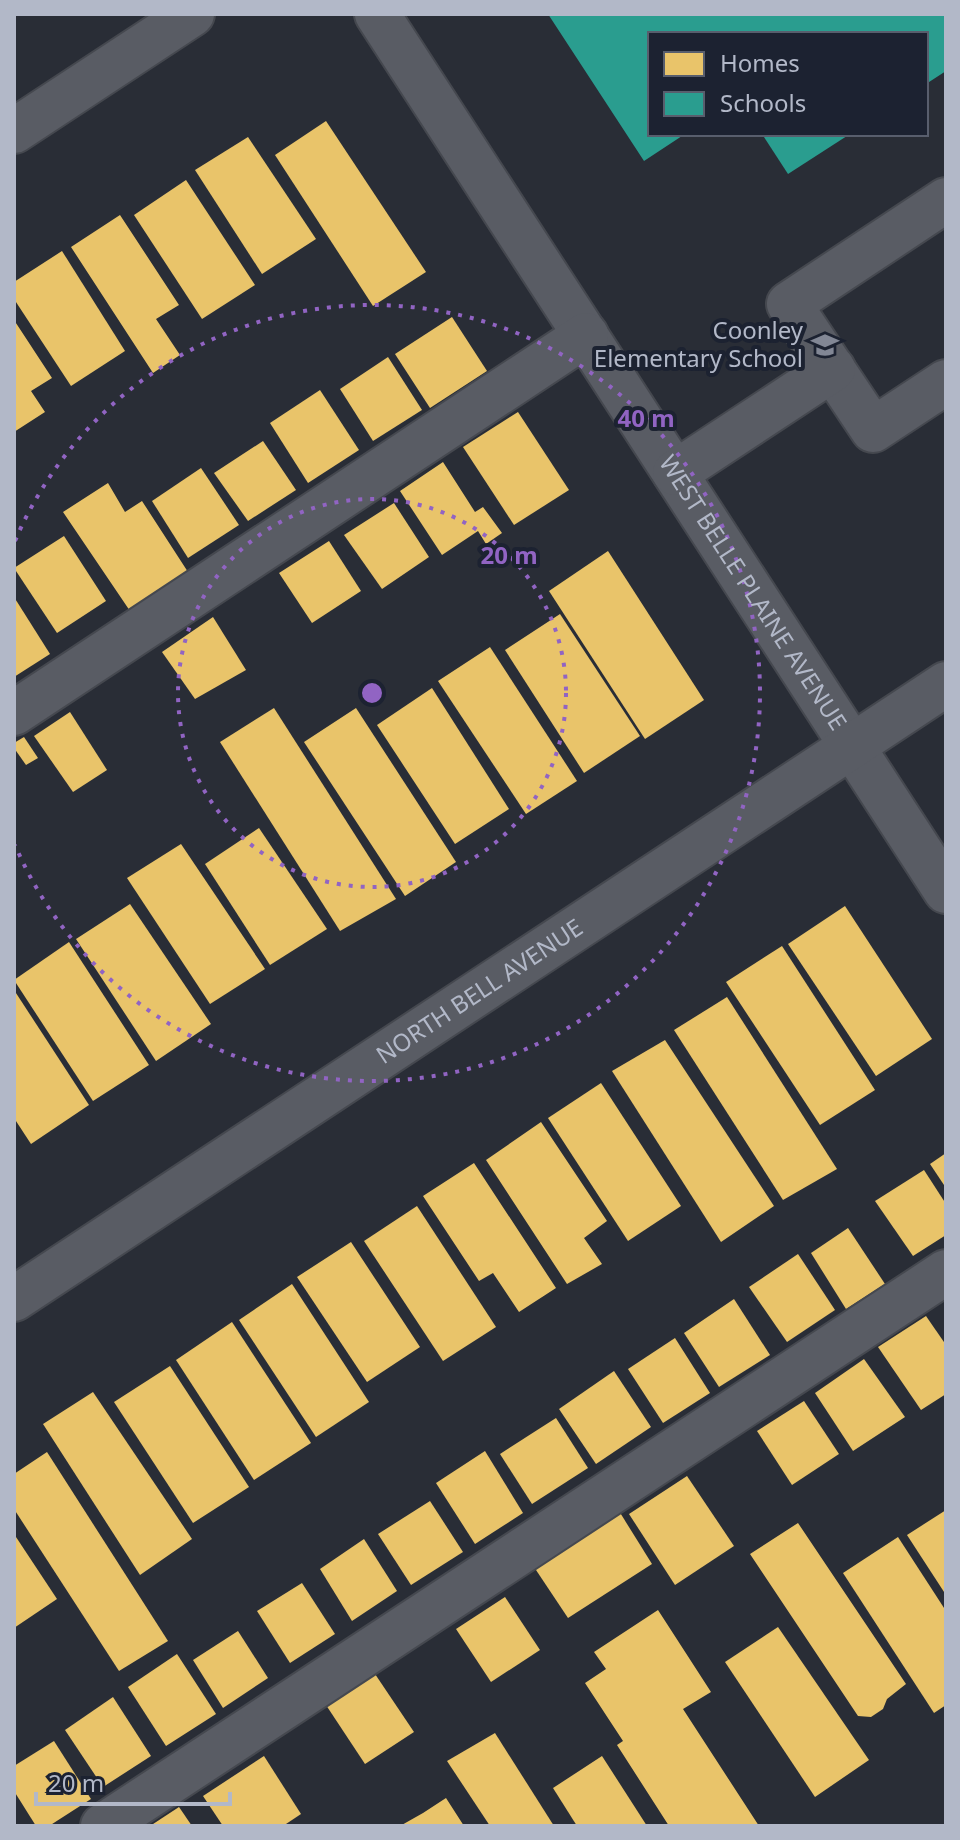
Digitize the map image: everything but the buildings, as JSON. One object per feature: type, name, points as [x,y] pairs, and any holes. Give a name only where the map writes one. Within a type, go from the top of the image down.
[{"type":"street","points":[[14,131],[192,14]]},
{"type":"street","name":"WEST BELLE PLAINE AVENUE","points":[[377,14],[946,891]]},
{"type":"street","points":[[946,200],[789,304],[873,430],[946,382]]},
{"type":"street","points":[[14,713],[586,335]]},
{"type":"street","points":[[675,473],[833,369]]},
{"type":"street","name":"NORTH BELL AVENUE","points":[[14,1299],[946,684]]},
{"type":"street","points":[[103,1826],[946,1272]]},
{"type":"place","name":"Coonley Elementary School","points":[[825,345]]}]
